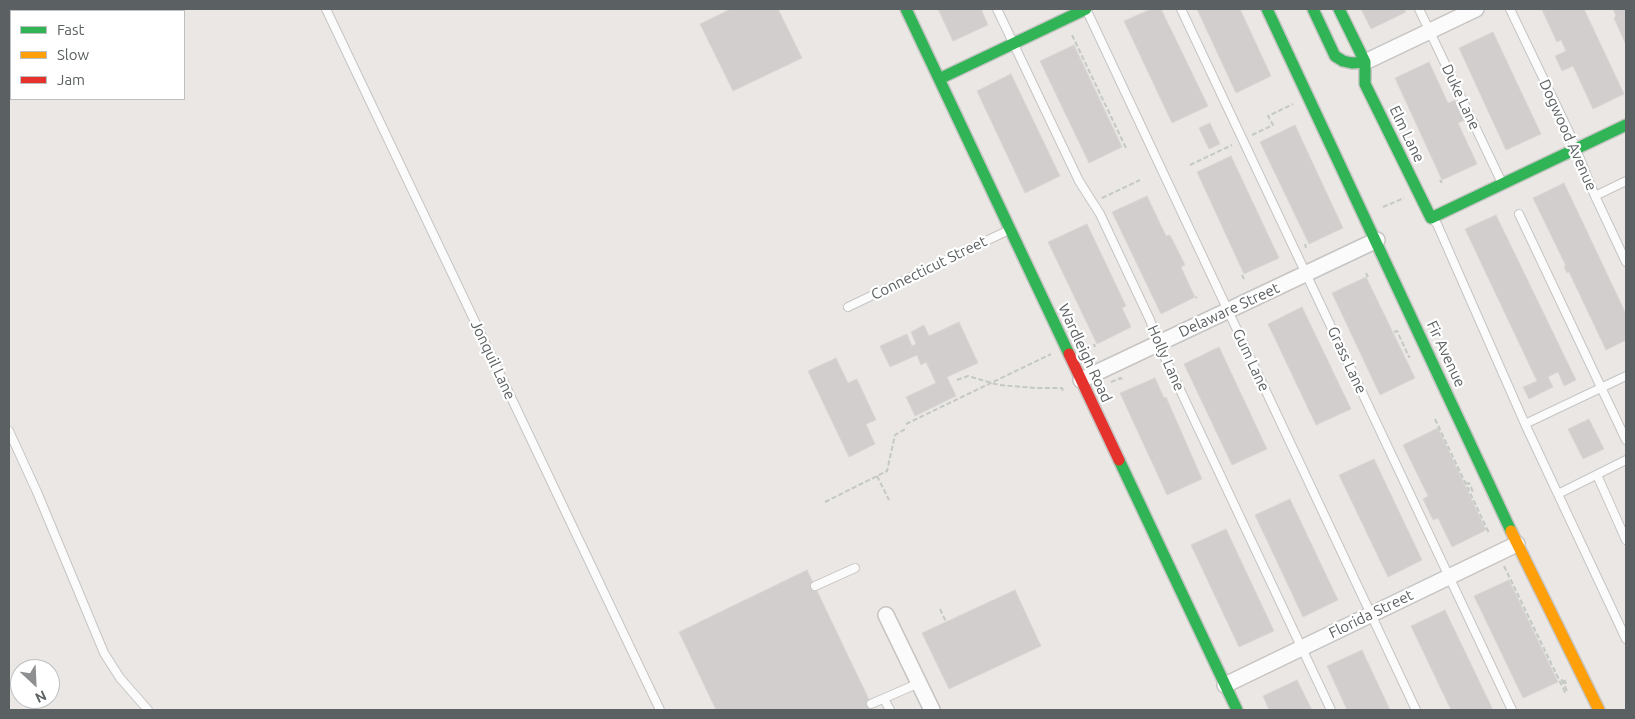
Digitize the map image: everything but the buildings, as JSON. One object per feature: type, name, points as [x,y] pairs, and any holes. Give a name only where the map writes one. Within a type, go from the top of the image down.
[{"type":"street","name":"Wardleigh Road","points":[[906,9],[1237,710]]},
{"type":"street","points":[[939,79],[1086,9]]},
{"type":"street","name":"Fir Avenue","points":[[1267,9],[1377,240],[1517,544],[1599,710]]},
{"type":"street","points":[[1313,9],[1336,56],[1352,64],[1365,62],[1476,9]]},
{"type":"street","name":"Elm Lane","points":[[1339,9],[1365,62],[1365,84],[1431,218]]},
{"type":"street","points":[[1431,218],[1626,125]]},
{"type":"street","name":"Delaware Street","points":[[1081,380],[1377,240]]},
{"type":"street","name":"Florida Street","points":[[1225,684],[1517,544]]},
{"type":"street","points":[[886,615],[932,710]]},
{"type":"lane","name":"Jonquil Lane","points":[[326,9],[660,710]]},
{"type":"lane","name":"Holly Lane","points":[[997,9],[1080,182],[1100,214],[1150,320],[1158,343],[1331,710]]},
{"type":"lane","name":"Gum Lane","points":[[1086,9],[1416,710]]},
{"type":"lane","name":"Grass Lane","points":[[1181,9],[1512,710]]},
{"type":"lane","name":"Duke Lane","points":[[1419,9],[1502,185]]},
{"type":"lane","name":"Dogwood Avenue","points":[[1510,9],[1626,262]]},
{"type":"lane","points":[[1595,196],[1626,181]]},
{"type":"lane","points":[[1519,214],[1626,440]]},
{"type":"lane","points":[[1431,218],[1437,224],[1525,424],[1626,638]]},
{"type":"lane","name":"Connecticut Street","points":[[848,307],[1010,230]]},
{"type":"lane","points":[[1525,424],[1626,376]]},
{"type":"lane","points":[[9,431],[37,492],[104,653],[120,678],[148,710]]},
{"type":"lane","points":[[1558,494],[1626,460]]},
{"type":"lane","points":[[1597,474],[1626,540]]},
{"type":"lane","points":[[815,586],[855,568]]},
{"type":"lane","points":[[871,704],[919,683]]},
{"type":"lane","points":[[884,699],[890,710]]},
{"type":"path","points":[[1074,40],[1126,148]]},
{"type":"path","points":[[1252,135],[1272,125],[1268,116]]},
{"type":"path","points":[[1190,165],[1232,145]]},
{"type":"path","points":[[1100,199],[1140,180]]},
{"type":"path","points":[[1383,208],[1408,196]]},
{"type":"path","points":[[1305,244],[1306,248]]},
{"type":"path","points":[[1366,273],[1368,277]]},
{"type":"path","points":[[1242,275],[1244,279]]},
{"type":"path","points":[[1394,332],[1397,331],[1409,356]]},
{"type":"path","points":[[906,424],[1054,353]]},
{"type":"path","points":[[957,380],[968,376],[999,385],[1062,388],[1064,391]]},
{"type":"path","points":[[1111,382],[1121,378],[1124,381]]},
{"type":"path","points":[[1435,419],[1489,533]]},
{"type":"path","points":[[825,502],[887,471],[895,435],[908,428]]},
{"type":"path","points":[[877,476],[888,500]]},
{"type":"path","points":[[1466,484],[1469,483],[1484,514]]},
{"type":"path","points":[[1502,562],[1565,692],[1567,691],[1562,680],[1564,679],[1566,684]]},
{"type":"path","points":[[940,609],[946,622]]},
{"type":"traffic: fast","points":[[906,9],[1069,354]]},
{"type":"traffic: fast","points":[[939,79],[1086,9]]},
{"type":"traffic: fast","points":[[1267,9],[1511,531]]},
{"type":"traffic: fast","points":[[1313,9],[1335,56],[1343,61],[1352,63],[1365,62]]},
{"type":"traffic: fast","points":[[1339,9],[1365,62],[1365,84],[1431,218],[1626,125]]},
{"type":"traffic: fast","points":[[1119,460],[1237,710]]},
{"type":"traffic: slow","points":[[1511,531],[1599,710]]},
{"type":"traffic: jam","points":[[1069,354],[1119,460]]}]
